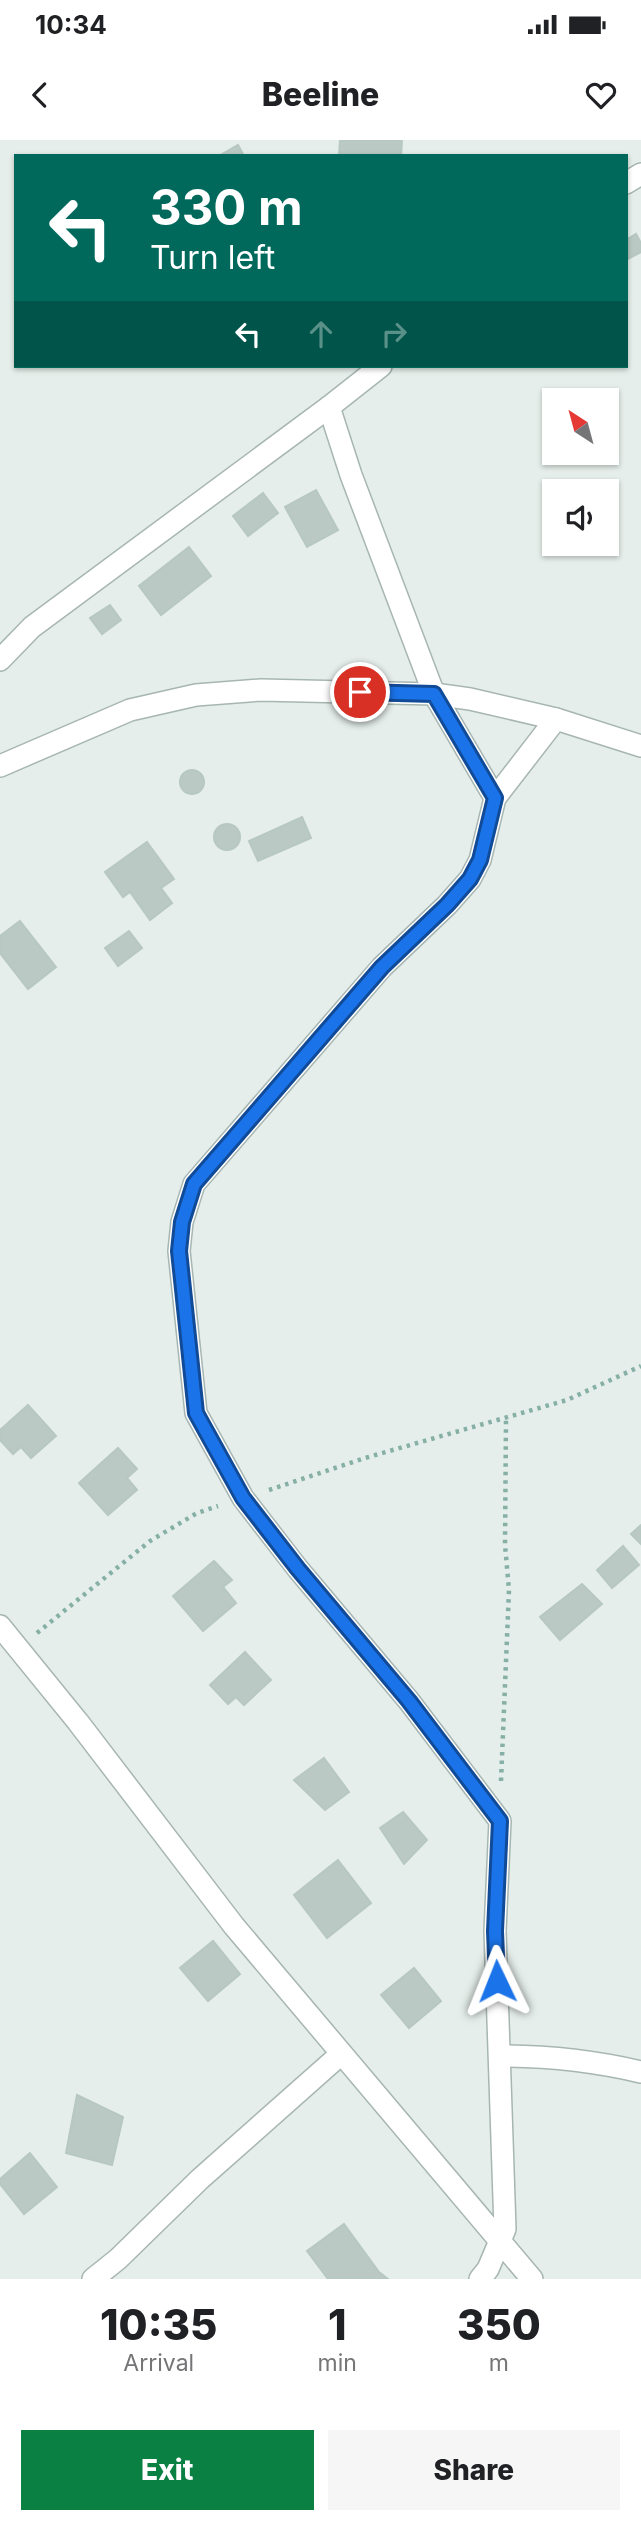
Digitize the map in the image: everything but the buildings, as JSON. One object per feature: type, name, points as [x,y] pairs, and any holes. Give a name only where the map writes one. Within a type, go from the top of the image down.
[{"type":"street","points":[[0,660],[32,627],[378,368]]},
{"type":"street","points":[[329,407],[351,475],[434,694],[495,798]]},
{"type":"street","points":[[0,766],[130,710],[197,695],[261,690],[434,694],[470,699],[556,719],[641,746]]},
{"type":"street","points":[[480,2279],[488,2269],[505,2228],[495,1931],[500,1821],[409,1701],[298,1569],[243,1498],[196,1413],[179,1251],[182,1222],[194,1184],[382,967],[447,905],[470,879],[480,860],[495,798],[556,719]]},
{"type":"street","points":[[0,1626],[234,1926],[532,2279]]},
{"type":"street","points":[[93,2279],[118,2259],[200,2179],[341,2054]]},
{"type":"street","points":[[500,2056],[534,2056],[603,2063],[641,2072]]},
{"type":"path","points":[[19,1648],[150,1541],[197,1513],[365,1458],[567,1400],[641,1366]]},
{"type":"path","points":[[500,1821],[509,1590],[505,1545],[506,1419]]},
{"type":"route","points":[[360,692],[434,694],[495,798],[488,832],[480,860],[470,879],[447,905],[382,967],[194,1184],[182,1222],[179,1251],[192,1380],[196,1413],[243,1498],[298,1569],[409,1701],[500,1821],[495,1931],[497,1981]]}]
